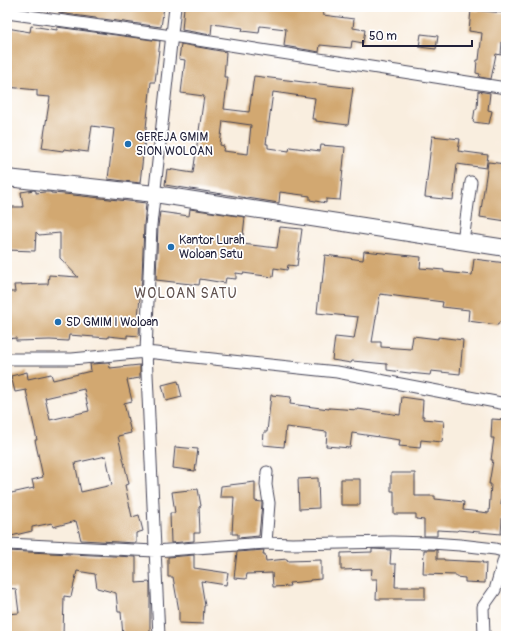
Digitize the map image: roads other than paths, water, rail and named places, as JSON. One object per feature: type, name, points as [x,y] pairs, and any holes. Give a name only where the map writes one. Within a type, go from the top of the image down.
[{"type":"main road","points":[[7,178],[155,194],[506,248]]},
{"type":"street","points":[[159,636],[146,352],[151,225],[175,7]]},
{"type":"street","points":[[7,13],[172,36],[506,88]]},
{"type":"street","points":[[463,242],[470,182]]},
{"type":"street","points":[[7,359],[72,359],[146,352],[337,372],[506,404]]},
{"type":"street","points":[[266,543],[269,503],[266,485],[267,472]]},
{"type":"street","points":[[7,544],[155,551],[266,543],[292,544],[392,542],[431,543],[488,548],[506,552],[494,590],[483,607],[484,636]]},
{"type":"place","name":"GEREJA GMIM SION WOLOAN","points":[[128,144]]},
{"type":"place","name":"Kantor Lurah Woloan Satu","points":[[171,247]]},
{"type":"place","name":"SD GMIM I Woloan","points":[[58,322]]},
{"type":"district","name":"WOLOAN SATU","points":[[186,293]]}]
